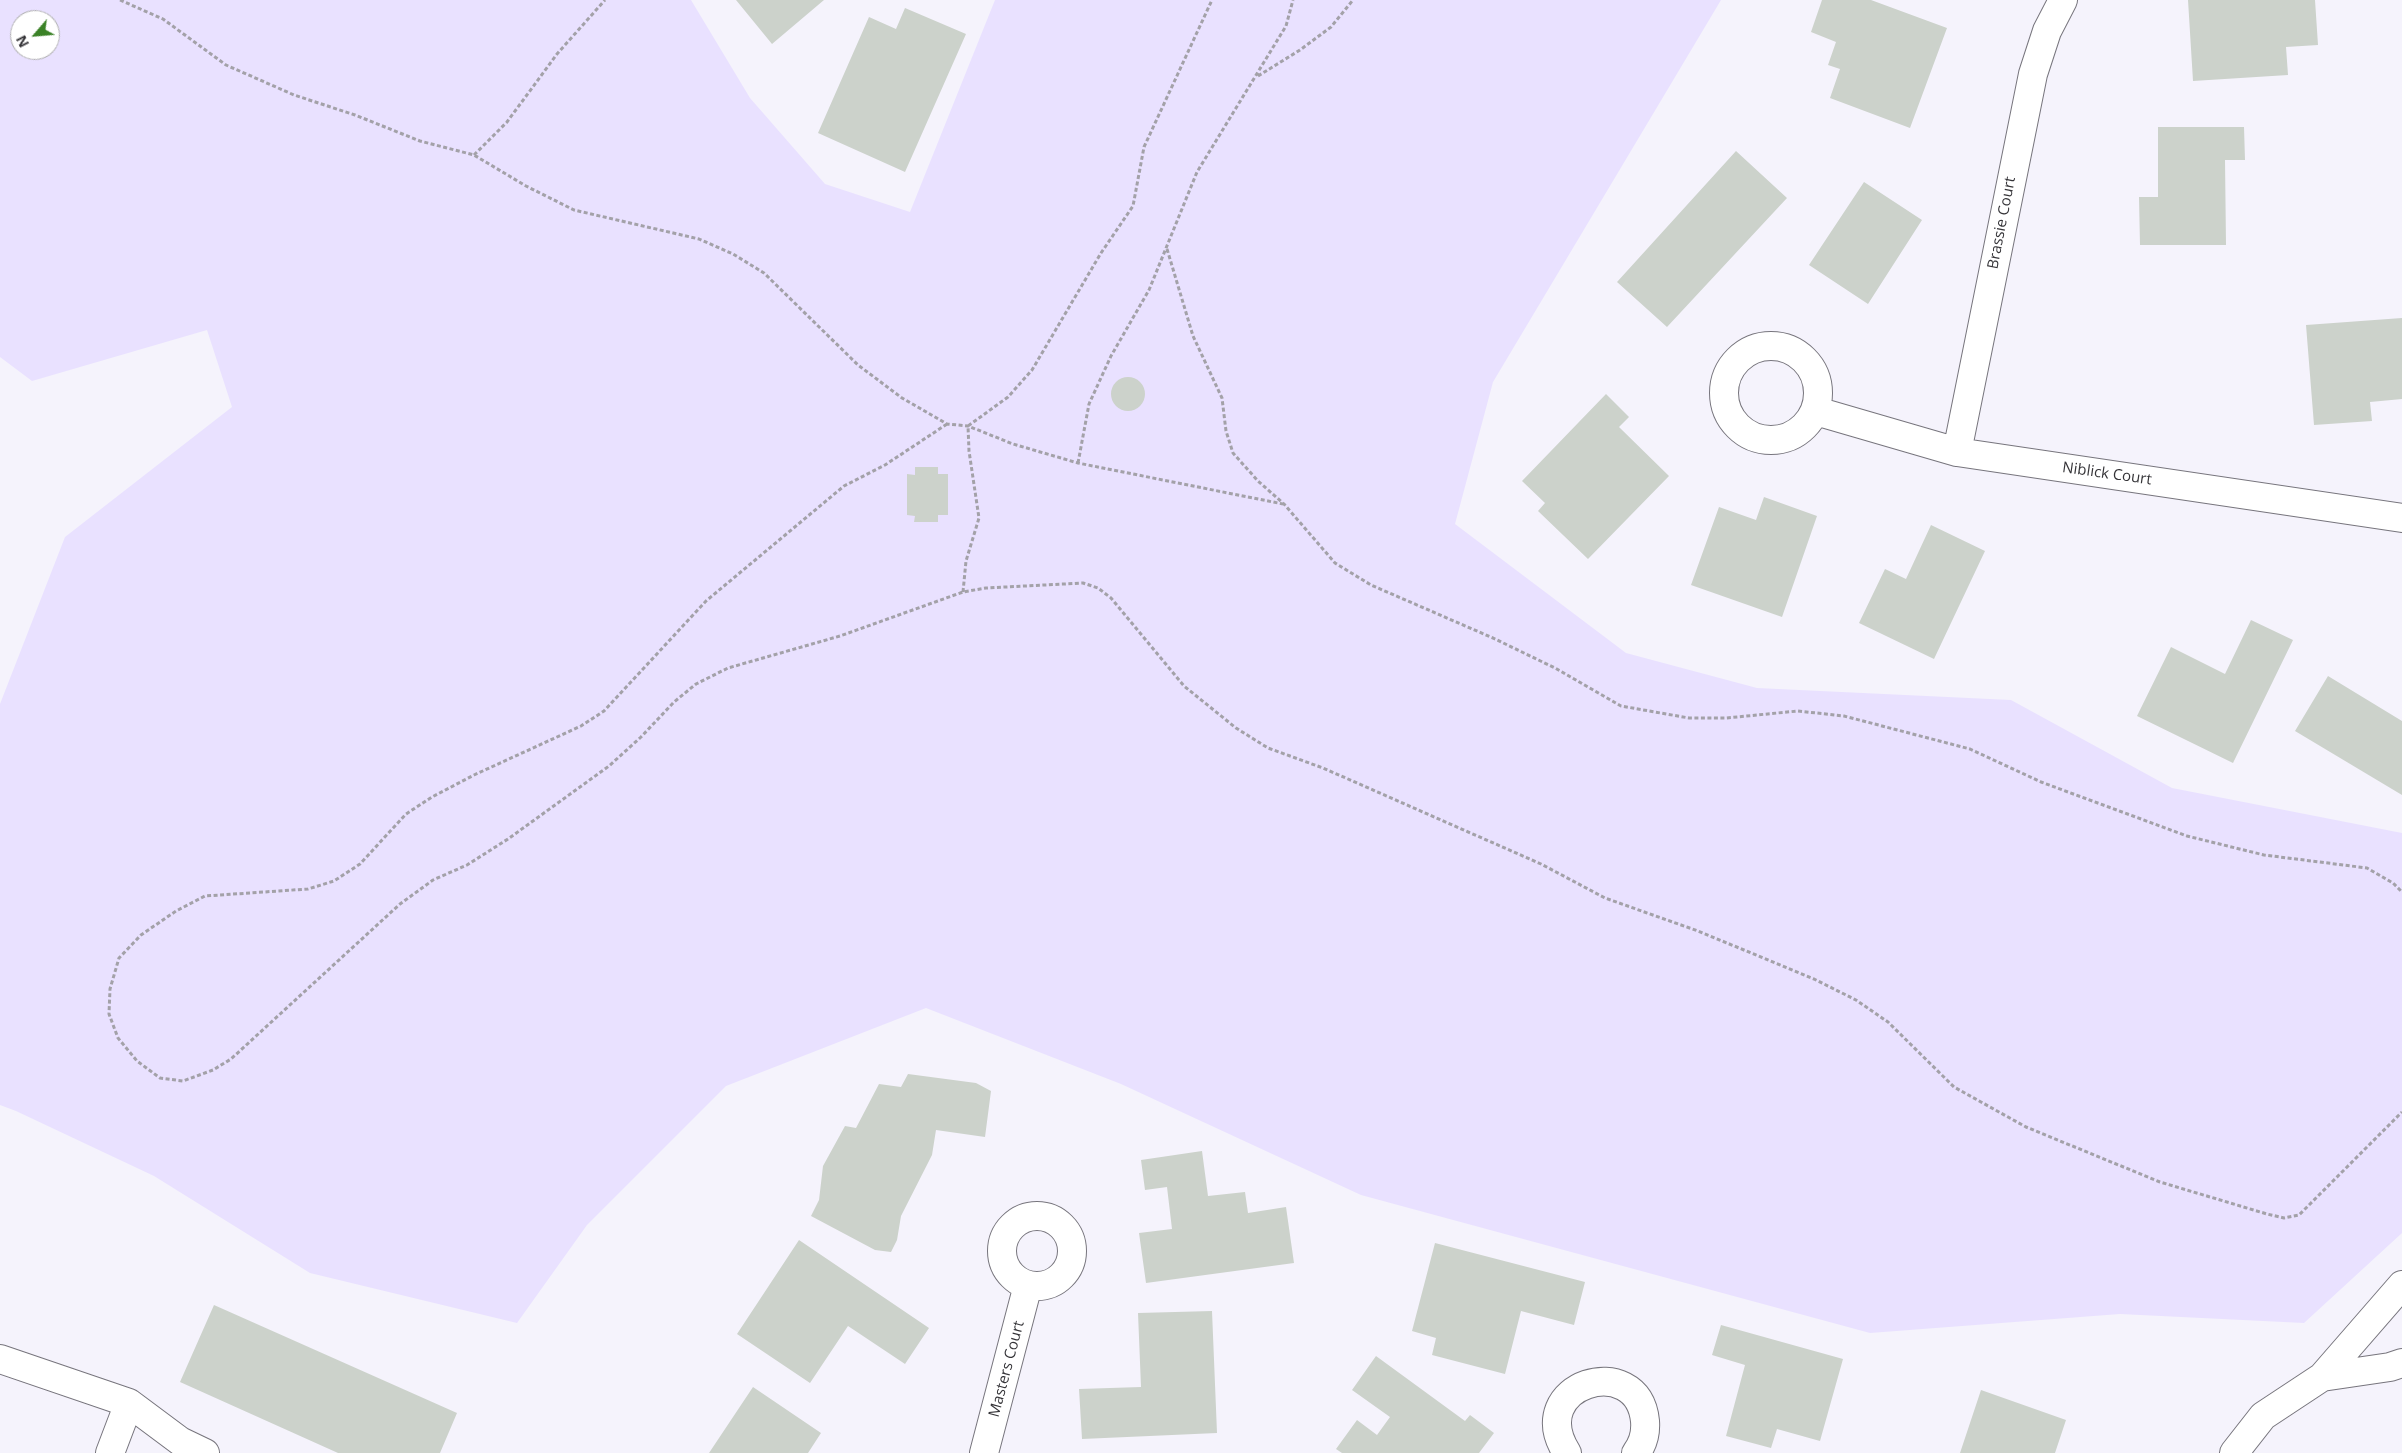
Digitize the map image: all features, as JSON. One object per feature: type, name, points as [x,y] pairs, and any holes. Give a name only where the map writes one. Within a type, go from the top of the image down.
[{"type":"street","name":"Brassie Court","points":[[1957,452],[2033,74],[2047,31],[2063,0]]},
{"type":"street","name":"Niblick Court","points":[[1816,411],[1957,452],[2402,518]]},
{"type":"street","name":"Masters Court","points":[[984,1453],[1028,1285]]},
{"type":"street","points":[[2234,1453],[2263,1416],[2322,1377],[2402,1285]]},
{"type":"street","points":[[0,1359],[129,1403],[180,1441],[205,1453]]},
{"type":"street","points":[[2322,1377],[2390,1367],[2402,1363]]},
{"type":"street","points":[[1566,1453],[1558,1437],[1557,1419],[1562,1403],[1574,1390],[1589,1382],[1607,1381],[1624,1387],[1637,1398],[1644,1414],[1646,1431],[1640,1448],[1636,1453]]},
{"type":"street","points":[[110,1453],[129,1403]]},
{"type":"path","points":[[120,0],[163,18],[226,65],[294,96],[355,115],[420,141],[474,155],[526,186],[574,210],[699,239],[733,254],[764,273],[858,366],[902,398],[948,424],[968,426],[1013,444],[1078,463],[1284,504]]},
{"type":"path","points":[[474,155],[507,122],[558,54],[604,0]]},
{"type":"path","points":[[968,426],[1008,397],[1032,370],[1101,253],[1133,206],[1144,146],[1212,0]]},
{"type":"path","points":[[1078,463],[1089,404],[1111,356],[1149,290],[1198,172],[1286,26],[1292,0]]},
{"type":"path","points":[[1257,76],[1300,50],[1331,27],[1353,0]]},
{"type":"path","points":[[1166,249],[1193,336],[1222,398],[1226,431],[1233,453],[1258,481],[1284,504],[1335,563],[1371,585],[1493,638],[1555,668],[1621,706],[1689,718],[1726,718],[1798,711],[1844,716],[1970,749],[2041,782],[2187,836],[2264,855],[2367,868],[2393,884],[2402,892]]},
{"type":"path","points":[[948,424],[885,464],[844,486],[822,504],[706,601],[604,711],[581,726],[474,775],[432,797],[406,814],[360,864],[334,881],[308,889],[205,896],[176,911],[141,935],[120,958],[110,989],[109,1014],[118,1038],[137,1061],[160,1078],[183,1081],[212,1070],[231,1059],[400,904],[433,880],[467,865],[508,839],[609,766],[641,737],[674,702],[696,684],[728,668],[840,636],[963,592],[986,588],[1083,583],[1098,588],[1111,598],[1184,686],[1236,728],[1268,748],[1323,768],[1541,864],[1605,898],[1698,931],[1814,979],[1856,1000],[1888,1022],[1954,1087],[2026,1127],[2160,1182],[2267,1214],[2284,1218],[2299,1215],[2402,1112]]},
{"type":"path","points":[[963,592],[966,561],[979,518],[969,452],[968,426]]},
{"type":"shaded area","points":[[0,0],[691,0],[750,98],[825,184],[910,212],[995,0],[1721,0],[1493,382],[1455,524],[1626,653],[1757,688],[2011,700],[2172,788],[2402,833],[2402,1233],[2304,1323],[2120,1314],[1870,1333],[1361,1195],[1121,1084],[926,1008],[726,1086],[587,1225],[517,1323],[310,1273],[154,1176],[0,1105],[0,704],[65,537],[232,407],[207,330],[32,381],[0,357]]},
{"type":"building","points":[[736,0],[824,0],[772,44]]},
{"type":"building","points":[[1822,0],[1871,0],[1947,28],[1910,128],[1830,98],[1840,69],[1828,65],[1836,42],[1811,32]]},
{"type":"building","points":[[2188,0],[2315,0],[2318,45],[2286,47],[2288,75],[2193,81]]},
{"type":"building","points":[[905,8],[966,34],[905,172],[818,133],[869,17],[896,29]]},
{"type":"building","points":[[2158,127],[2244,127],[2245,160],[2225,160],[2226,245],[2140,245],[2139,197],[2158,197]]},
{"type":"building","points":[[1736,151],[1787,198],[1667,327],[1617,282]]},
{"type":"building","points":[[1864,182],[1922,220],[1868,304],[1809,265]]},
{"type":"building","points":[[2402,318],[2402,399],[2370,402],[2372,421],[2314,425],[2306,325]]},
{"type":"building","points":[[1128,377],[1135,378],[1140,382],[1144,387],[1144,401],[1140,406],[1135,410],[1128,411],[1121,410],[1116,406],[1112,401],[1111,394],[1112,387],[1116,382],[1121,378]]},
{"type":"building","points":[[1606,394],[1629,417],[1619,427],[1669,476],[1588,559],[1538,511],[1545,503],[1522,481]]},
{"type":"building","points":[[915,467],[938,467],[938,474],[948,474],[948,515],[938,515],[938,522],[914,522],[915,516],[907,515],[907,474],[915,475]]},
{"type":"building","points":[[1764,497],[1817,516],[1782,617],[1691,585],[1719,507],[1756,520]]},
{"type":"building","points":[[1931,525],[1985,551],[1934,659],[1859,623],[1885,569],[1906,579]]},
{"type":"building","points":[[2251,620],[2293,640],[2233,763],[2137,716],[2171,647],[2225,674]]},
{"type":"building","points":[[2328,676],[2402,721],[2402,795],[2295,731]]},
{"type":"building","points":[[908,1074],[976,1083],[991,1091],[985,1137],[936,1130],[932,1155],[901,1216],[897,1240],[891,1252],[875,1250],[811,1216],[819,1200],[823,1166],[845,1126],[856,1128],[879,1084],[901,1087]]},
{"type":"building","points":[[1202,1151],[1208,1196],[1245,1192],[1248,1213],[1286,1207],[1294,1263],[1146,1283],[1139,1233],[1172,1229],[1167,1187],[1145,1190],[1141,1160]]},
{"type":"building","points":[[799,1240],[929,1328],[905,1364],[848,1326],[810,1383],[737,1334]]},
{"type":"building","points":[[1435,1243],[1585,1282],[1574,1325],[1521,1311],[1505,1374],[1432,1355],[1436,1338],[1412,1331]]},
{"type":"building","points":[[214,1305],[457,1413],[440,1453],[338,1453],[180,1382]]},
{"type":"building","points":[[1212,1311],[1217,1433],[1082,1439],[1079,1389],[1141,1387],[1138,1313]]},
{"type":"building","points":[[1721,1325],[1843,1359],[1820,1441],[1777,1429],[1771,1448],[1726,1436],[1745,1365],[1712,1355]]},
{"type":"building","points":[[1376,1356],[1465,1421],[1470,1415],[1494,1433],[1479,1453],[1342,1453],[1336,1449],[1357,1420],[1377,1435],[1390,1417],[1352,1390]]},
{"type":"building","points":[[753,1387],[821,1433],[808,1453],[709,1453]]},
{"type":"building","points":[[1981,1390],[2066,1420],[2055,1453],[1960,1453]]}]
